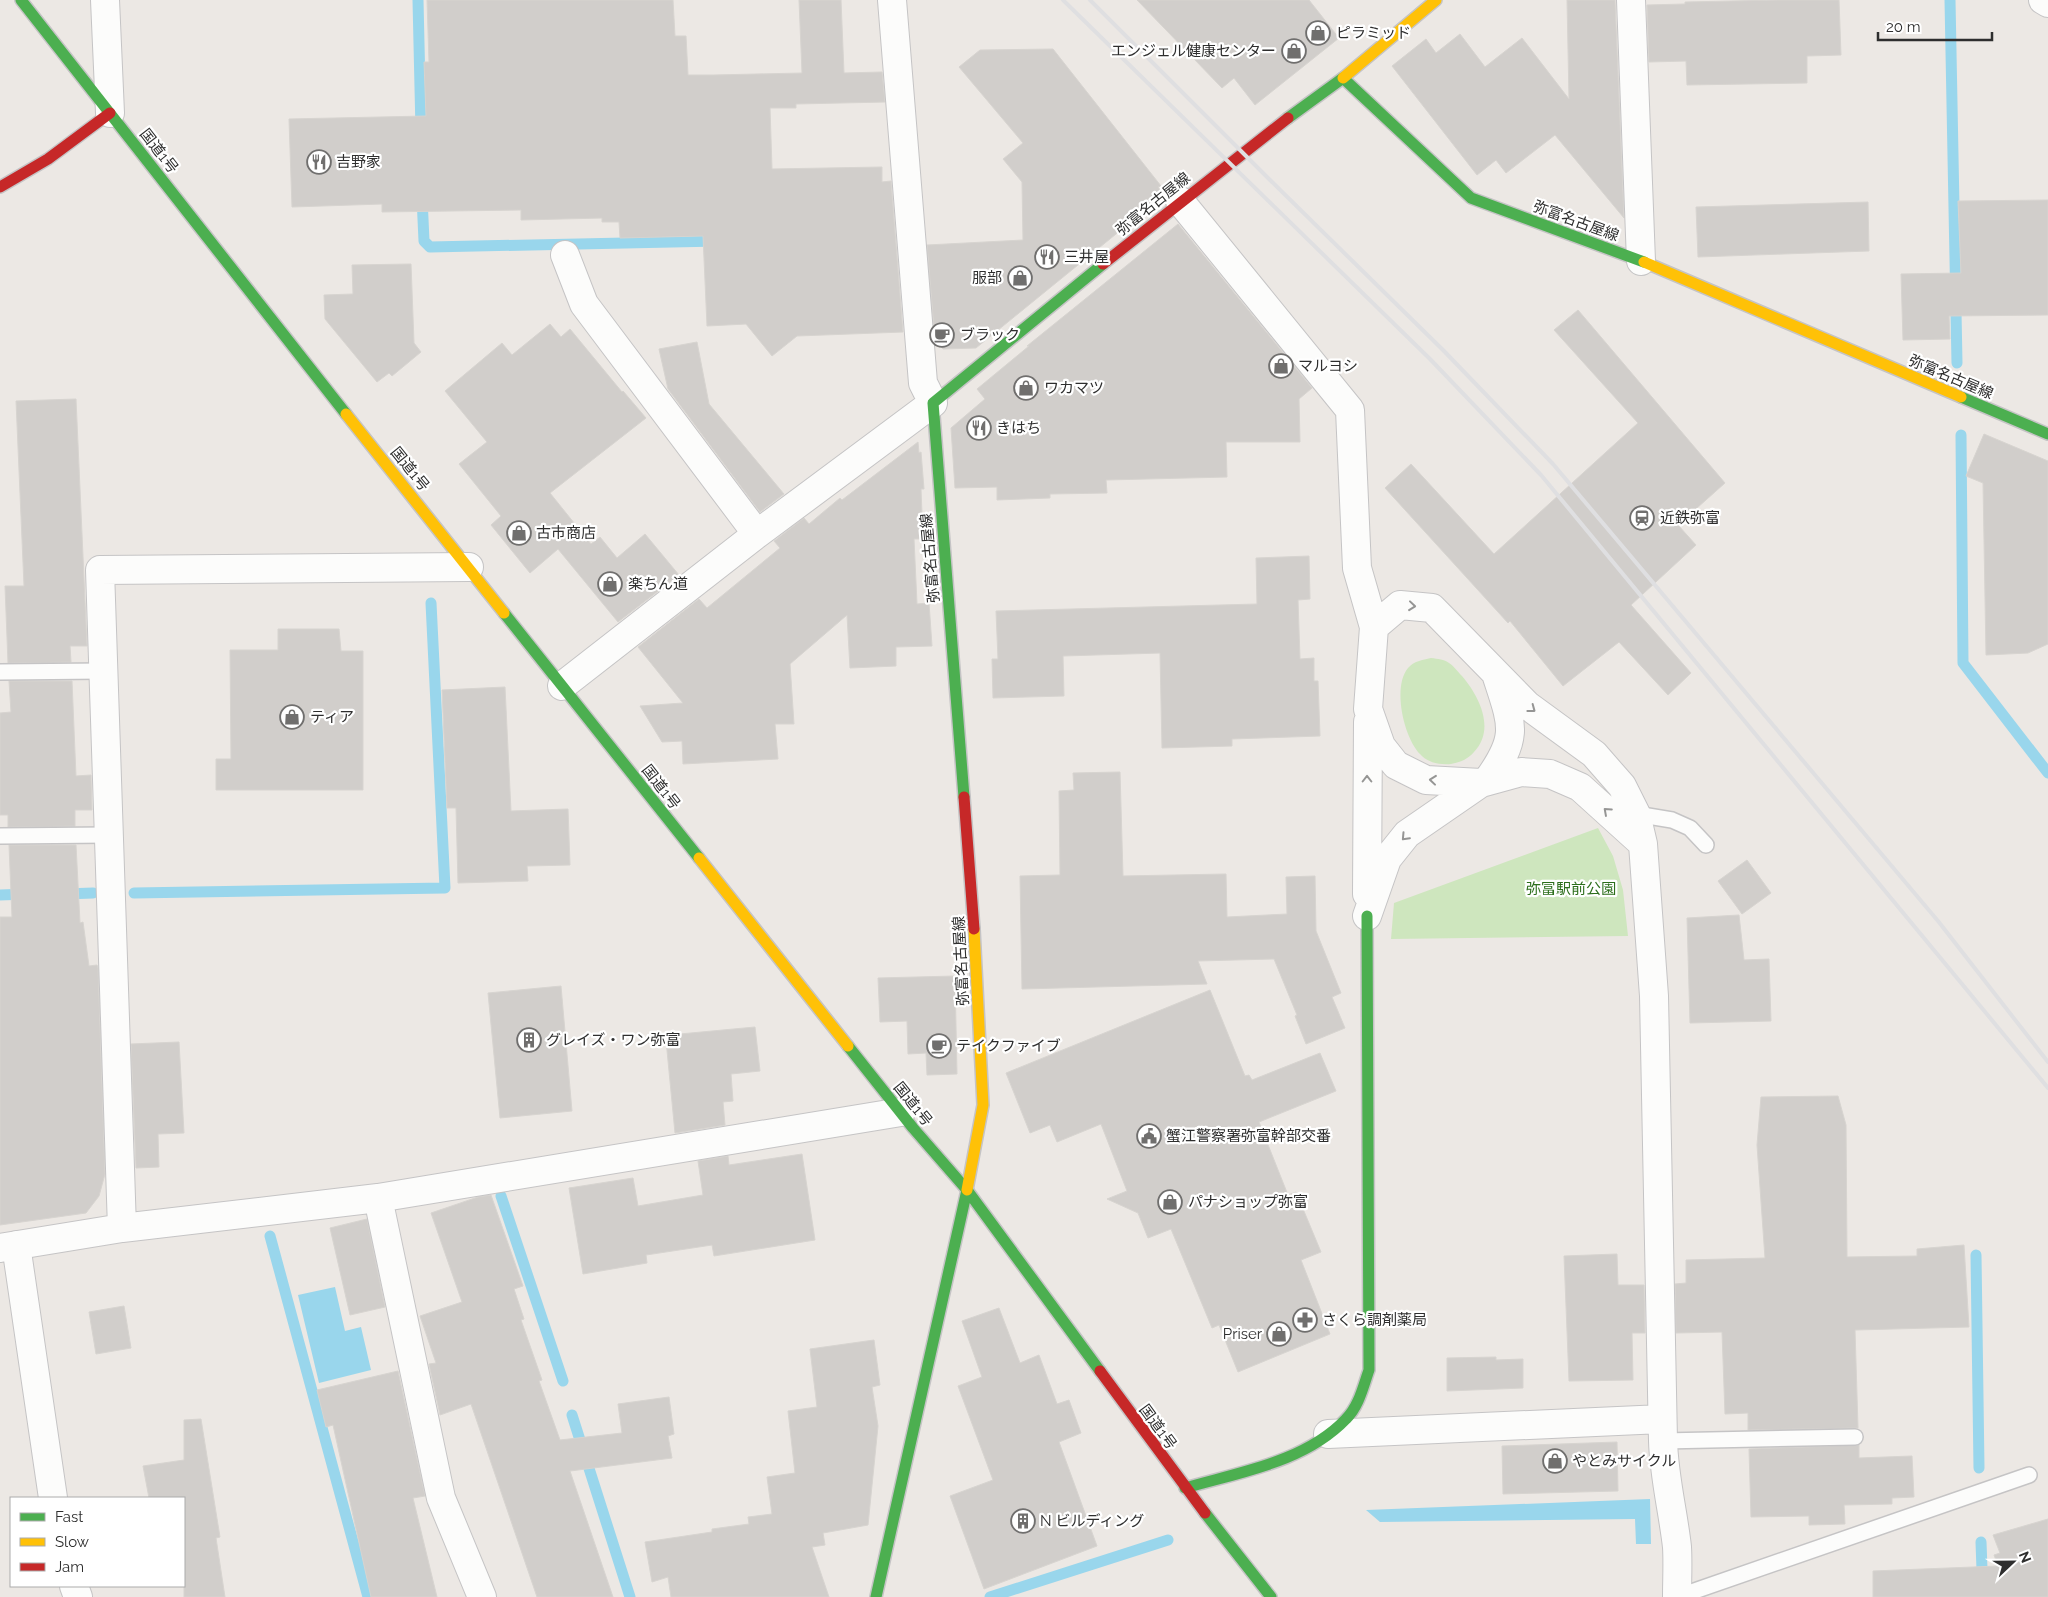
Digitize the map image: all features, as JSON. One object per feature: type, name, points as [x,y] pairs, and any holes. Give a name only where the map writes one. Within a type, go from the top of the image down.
[{"type":"main road","name":"国道1号","points":[[21,0],[277,327],[900,1112],[967,1190],[1185,1488],[1271,1597]]},
{"type":"main road","points":[[1343,78],[1436,0]]},
{"type":"main road","name":"弥富名古屋線","points":[[876,1597],[967,1190],[984,1104],[972,897],[933,402],[1180,201],[1259,139],[1343,78],[1471,198],[1641,261],[2048,434]]},
{"type":"main road","points":[[0,188],[48,159],[110,113]]},
{"type":"main road","points":[[1185,1488],[1293,1456],[1328,1434],[1347,1418],[1359,1399],[1369,1370],[1368,916]]},
{"type":"street","points":[[105,0],[110,113]]},
{"type":"street","points":[[562,686],[757,534],[933,402],[923,383],[892,0]]},
{"type":"street","points":[[1630,0],[1641,261]]},
{"type":"street","points":[[2043,0],[2048,4]]},
{"type":"street","points":[[1180,201],[1350,410],[1357,568],[1374,627],[1368,709],[1368,916]]},
{"type":"street","points":[[565,255],[584,304],[757,534]]},
{"type":"street","points":[[122,1228],[100,570],[469,567]]},
{"type":"street","points":[[1374,627],[1400,604],[1432,608],[1527,705],[1594,754],[1622,786],[1636,814],[1643,844],[1654,996],[1664,1469],[1671,1503],[1677,1550],[1677,1597]]},
{"type":"street","points":[[1368,916],[1387,859],[1407,834],[1484,782],[1508,748],[1511,728],[1496,674]]},
{"type":"street","points":[[1368,709],[1381,746],[1396,766],[1426,780],[1484,782],[1521,772],[1550,774],[1580,787],[1643,844]]},
{"type":"street","points":[[53,1497],[8,1246],[122,1228],[378,1198],[900,1112]]},
{"type":"street","points":[[378,1198],[441,1498],[482,1597]]},
{"type":"street","points":[[1328,1434],[1663,1430]]},
{"type":"lane","points":[[0,672],[103,671]]},
{"type":"lane","points":[[1636,814],[1672,820],[1690,828],[1706,844]]},
{"type":"lane","points":[[0,836],[108,835]]},
{"type":"lane","points":[[1663,1430],[1855,1437]]},
{"type":"lane","points":[[1677,1597],[2029,1475]]},
{"type":"green space","points":[[1431,658],[1441,659],[1454,667],[1474,693],[1483,713],[1484,733],[1480,743],[1469,757],[1451,764],[1434,763],[1420,754],[1409,736],[1402,712],[1401,687],[1403,676],[1413,664]]},
{"type":"green space","name":"弥冨駅前公園","points":[[1598,828],[1613,856],[1623,890],[1628,936],[1391,939],[1394,903]]},
{"type":"water","points":[[335,1287],[345,1331],[361,1327],[371,1370],[319,1383],[298,1295]]},
{"type":"water","points":[[1650,1499],[1651,1544],[1636,1544],[1635,1519],[1380,1522],[1366,1510]]},
{"type":"building","points":[[427,0],[673,0],[675,36],[686,36],[688,75],[713,75],[802,73],[799,0],[841,0],[844,73],[882,72],[885,102],[796,104],[796,108],[770,108],[772,169],[882,167],[882,182],[891,181],[903,332],[797,336],[772,356],[746,324],[707,326],[703,236],[620,238],[619,222],[602,222],[602,218],[521,220],[521,210],[382,212],[382,204],[292,207],[289,119],[426,116],[424,62],[429,62]]},
{"type":"building","points":[[1137,0],[1309,0],[1339,38],[1255,105],[1234,78],[1222,88]]},
{"type":"building","points":[[1567,0],[1615,0],[1624,218],[1555,135],[1506,173],[1496,160],[1477,175],[1392,66],[1426,39],[1436,53],[1460,34],[1485,67],[1522,38],[1569,99]]},
{"type":"building","points":[[1839,0],[1841,55],[1807,56],[1807,83],[1687,85],[1686,61],[1649,62],[1647,5],[1685,4],[1685,2]]},
{"type":"building","points":[[1053,49],[1161,186],[1158,187],[1164,195],[976,348],[943,349],[935,339],[927,245],[1023,240],[1022,182],[1003,159],[1023,143],[959,67],[980,50]]},
{"type":"building","points":[[2048,200],[2048,315],[1949,316],[1950,339],[1903,340],[1901,274],[1961,273],[1958,201]]},
{"type":"building","points":[[1868,202],[1869,251],[1698,257],[1696,207]]},
{"type":"building","points":[[1178,224],[1312,388],[1299,399],[1300,442],[1226,442],[1227,477],[1106,480],[1107,493],[1050,494],[1050,498],[997,500],[997,487],[955,488],[951,428],[985,399],[977,389],[1029,346],[1027,346]]},
{"type":"building","points":[[411,264],[414,343],[421,352],[392,376],[389,373],[377,382],[325,319],[324,295],[353,294],[352,265]]},
{"type":"building","points":[[1578,310],[1725,483],[1678,525],[1696,545],[1631,605],[1691,673],[1668,695],[1619,642],[1563,686],[1510,621],[1508,623],[1385,488],[1411,464],[1494,554],[1638,423],[1554,330]]},
{"type":"building","points":[[550,324],[561,337],[570,329],[646,418],[550,493],[591,544],[600,537],[617,558],[645,534],[679,575],[618,622],[558,549],[530,573],[491,525],[501,516],[459,464],[487,442],[445,391],[502,343],[512,355]]},
{"type":"building","points":[[697,342],[709,404],[784,494],[760,512],[668,389],[659,349]]},
{"type":"building","points":[[76,399],[87,646],[70,646],[71,662],[8,663],[5,586],[24,586],[16,401]]},
{"type":"building","points":[[1984,434],[2048,461],[2048,644],[2028,653],[1986,655],[1983,483],[1966,476]]},
{"type":"building","points":[[918,442],[919,453],[921,452],[924,489],[921,489],[923,539],[914,539],[917,604],[929,603],[932,646],[896,647],[896,666],[850,668],[847,615],[790,664],[794,724],[775,724],[778,759],[683,764],[682,741],[662,742],[640,706],[683,703],[638,647],[699,599],[707,608],[780,548],[774,541],[804,518],[809,524],[840,498],[842,500]]},
{"type":"building","points":[[1309,556],[1310,599],[1298,600],[1300,659],[1314,658],[1314,681],[1318,681],[1320,736],[1232,739],[1232,746],[1162,748],[1160,653],[1063,656],[1064,696],[993,698],[992,659],[998,659],[996,611],[1257,604],[1256,558]]},
{"type":"building","points":[[278,629],[339,629],[341,651],[363,651],[363,790],[216,790],[216,759],[231,759],[230,650],[278,650]]},
{"type":"building","points":[[9,681],[72,681],[76,776],[91,775],[92,810],[75,810],[75,826],[8,827],[8,815],[0,815],[0,713],[11,712]]},
{"type":"building","points":[[505,687],[511,811],[568,809],[570,865],[527,866],[528,881],[458,883],[456,808],[447,808],[442,690]]},
{"type":"building","points":[[1120,772],[1123,876],[1226,874],[1227,917],[1287,914],[1286,877],[1315,876],[1316,931],[1341,993],[1332,997],[1345,1028],[1306,1044],[1295,1016],[1297,1015],[1274,959],[1198,961],[1207,984],[1022,989],[1020,876],[1060,875],[1059,791],[1074,790],[1073,773]]},
{"type":"building","points":[[9,845],[76,845],[80,923],[83,922],[89,966],[97,965],[98,968],[105,1174],[99,1196],[86,1213],[0,1225],[0,917],[12,917]]},
{"type":"building","points":[[1747,860],[1771,893],[1742,914],[1718,881]]},
{"type":"building","points":[[1739,915],[1744,960],[1769,959],[1771,1021],[1690,1023],[1687,918]]},
{"type":"building","points":[[955,976],[957,1074],[927,1075],[926,1053],[908,1054],[907,1021],[880,1022],[878,978]]},
{"type":"building","name":"グレイズ・ワン弥富","points":[[561,986],[572,1111],[500,1118],[488,993]]},
{"type":"building","points":[[1210,990],[1245,1076],[1249,1075],[1252,1080],[1320,1053],[1336,1091],[1259,1122],[1288,1195],[1296,1192],[1321,1252],[1301,1260],[1330,1334],[1238,1372],[1219,1325],[1212,1328],[1171,1229],[1148,1238],[1138,1213],[1107,1199],[1127,1191],[1101,1124],[1057,1142],[1050,1125],[1030,1133],[1006,1073]]},
{"type":"building","points":[[755,1027],[760,1071],[731,1074],[733,1101],[723,1102],[725,1125],[675,1133],[666,1040],[680,1039],[680,1034]]},
{"type":"building","points":[[179,1042],[184,1133],[158,1134],[159,1167],[136,1168],[131,1044]]},
{"type":"building","points":[[1838,1096],[1846,1125],[1847,1257],[1917,1256],[1917,1249],[1964,1245],[1969,1327],[1855,1330],[1858,1428],[1748,1430],[1748,1413],[1725,1414],[1722,1332],[1676,1333],[1675,1284],[1686,1283],[1686,1260],[1765,1258],[1757,1145],[1761,1097]]},
{"type":"building","points":[[802,1154],[815,1240],[714,1256],[712,1245],[646,1255],[647,1263],[583,1274],[569,1188],[633,1178],[638,1206],[703,1195],[698,1161],[728,1156],[729,1165]]},
{"type":"building","points":[[491,1195],[523,1286],[514,1289],[524,1319],[521,1320],[542,1380],[539,1381],[560,1440],[622,1433],[618,1404],[669,1397],[674,1434],[668,1436],[672,1458],[570,1471],[613,1597],[537,1597],[471,1404],[440,1415],[429,1364],[436,1363],[420,1316],[462,1302],[431,1213],[478,1197]]},
{"type":"building","points":[[367,1219],[385,1307],[350,1315],[330,1228]]},
{"type":"building","points":[[1617,1254],[1618,1285],[1644,1285],[1645,1333],[1632,1333],[1633,1380],[1569,1381],[1564,1256]]},
{"type":"building","points":[[124,1306],[131,1348],[96,1354],[89,1312]]},
{"type":"building","points":[[999,1308],[1020,1363],[1039,1355],[1057,1404],[1069,1400],[1081,1433],[1059,1442],[1097,1546],[984,1589],[950,1496],[993,1480],[958,1386],[982,1377],[962,1321]]},
{"type":"building","points":[[874,1340],[880,1385],[872,1387],[878,1426],[868,1525],[823,1533],[825,1545],[812,1547],[829,1597],[671,1597],[668,1577],[652,1582],[645,1542],[712,1532],[712,1529],[749,1524],[748,1517],[772,1514],[767,1477],[795,1473],[788,1411],[817,1407],[810,1349]]},
{"type":"building","points":[[1496,1357],[1496,1360],[1523,1359],[1523,1388],[1447,1391],[1447,1358]]},
{"type":"building","points":[[398,1371],[425,1496],[413,1498],[437,1597],[371,1597],[333,1425],[326,1427],[317,1390]]},
{"type":"building","points":[[201,1419],[220,1537],[216,1538],[225,1597],[184,1597],[185,1497],[149,1497],[143,1466],[184,1460],[184,1420]]},
{"type":"building","points":[[1617,1442],[1618,1491],[1503,1494],[1502,1446]]},
{"type":"building","points":[[1859,1445],[1859,1458],[1912,1456],[1914,1497],[1892,1498],[1892,1504],[1844,1505],[1845,1524],[1809,1525],[1809,1516],[1751,1517],[1749,1449]]},
{"type":"building","points":[[2048,1519],[2048,1597],[1873,1597],[1873,1571],[1998,1566],[1994,1555],[2000,1553],[1993,1535]]},
{"type":"waterway","points":[[418,0],[421,131]]},
{"type":"waterway","points":[[1950,0],[1957,363]]},
{"type":"waterway","points":[[422,197],[424,241],[430,247],[719,241]]},
{"type":"waterway","points":[[1961,435],[1963,663],[2048,773]]},
{"type":"waterway","points":[[134,893],[445,888],[431,603]]},
{"type":"waterway","points":[[65,894],[93,893]]},
{"type":"waterway","points":[[0,895],[27,894]]},
{"type":"waterway","points":[[501,1196],[563,1381]]},
{"type":"waterway","points":[[270,1236],[368,1597]]},
{"type":"waterway","points":[[1976,1255],[1979,1468]]},
{"type":"waterway","points":[[572,1415],[630,1597]]},
{"type":"waterway","points":[[990,1597],[1168,1540]]},
{"type":"waterway","points":[[1981,1542],[1983,1597]]},
{"type":"railway","points":[[1063,0],[1430,359],[1541,475],[2048,1088]]},
{"type":"railway","points":[[1090,0],[1443,350],[1553,464],[1938,921],[2048,1062]]},
{"type":"traffic: fast","points":[[21,0],[346,414]]},
{"type":"traffic: fast","points":[[1288,118],[1343,78],[1471,198],[1644,262]]},
{"type":"traffic: fast","points":[[964,797],[933,403],[1103,264]]},
{"type":"traffic: fast","points":[[1961,397],[2048,434]]},
{"type":"traffic: fast","points":[[504,613],[699,858]]},
{"type":"traffic: fast","points":[[1185,1488],[1271,1464],[1292,1456],[1330,1434],[1346,1419],[1354,1408],[1369,1370],[1367,916]]},
{"type":"traffic: fast","points":[[848,1046],[913,1128],[967,1190],[1100,1371]]},
{"type":"traffic: fast","points":[[876,1597],[967,1190]]},
{"type":"traffic: fast","points":[[1205,1513],[1271,1597]]},
{"type":"traffic: slow","points":[[1343,78],[1436,0]]},
{"type":"traffic: slow","points":[[1644,262],[1961,397]]},
{"type":"traffic: slow","points":[[346,414],[504,613]]},
{"type":"traffic: slow","points":[[699,858],[848,1046]]},
{"type":"traffic: slow","points":[[967,1190],[983,1105],[974,929]]},
{"type":"traffic: jam","points":[[0,187],[48,159],[110,113]]},
{"type":"traffic: jam","points":[[1103,264],[1288,118]]},
{"type":"traffic: jam","points":[[964,797],[974,929]]},
{"type":"traffic: jam","points":[[1100,1371],[1205,1513]]},
{"type":"place","name":"ピラミッド","points":[[1318,33]]},
{"type":"place","name":"エンジェル健康センター","points":[[1294,51]]},
{"type":"place","name":"吉野家","points":[[319,162]]},
{"type":"place","name":"三井屋","points":[[1047,257]]},
{"type":"place","name":"服部","points":[[1020,278]]},
{"type":"place","name":"ブラック","points":[[942,335]]},
{"type":"place","name":"マルヨシ","points":[[1281,366]]},
{"type":"place","name":"ワカマツ","points":[[1026,388]]},
{"type":"place","name":"きはち","points":[[979,428]]},
{"type":"place","name":"近鉄弥富","points":[[1642,518]]},
{"type":"place","name":"古市商店","points":[[519,533]]},
{"type":"place","name":"楽ちん道","points":[[610,584]]},
{"type":"place","name":"ティア","points":[[292,717]]},
{"type":"place","name":"グレイズ・ワン弥富","points":[[529,1040]]},
{"type":"place","name":"テイクファイブ","points":[[939,1046]]},
{"type":"place","name":"蟹江警察署弥富幹部交番","points":[[1149,1136]]},
{"type":"place","name":"パナショップ弥富","points":[[1170,1202]]},
{"type":"place","name":"さくら調剤薬局","points":[[1305,1320]]},
{"type":"place","name":"Priser","points":[[1279,1334]]},
{"type":"place","name":"やとみサイクル","points":[[1555,1461]]},
{"type":"place","name":"N ビルディング","points":[[1023,1521]]}]
